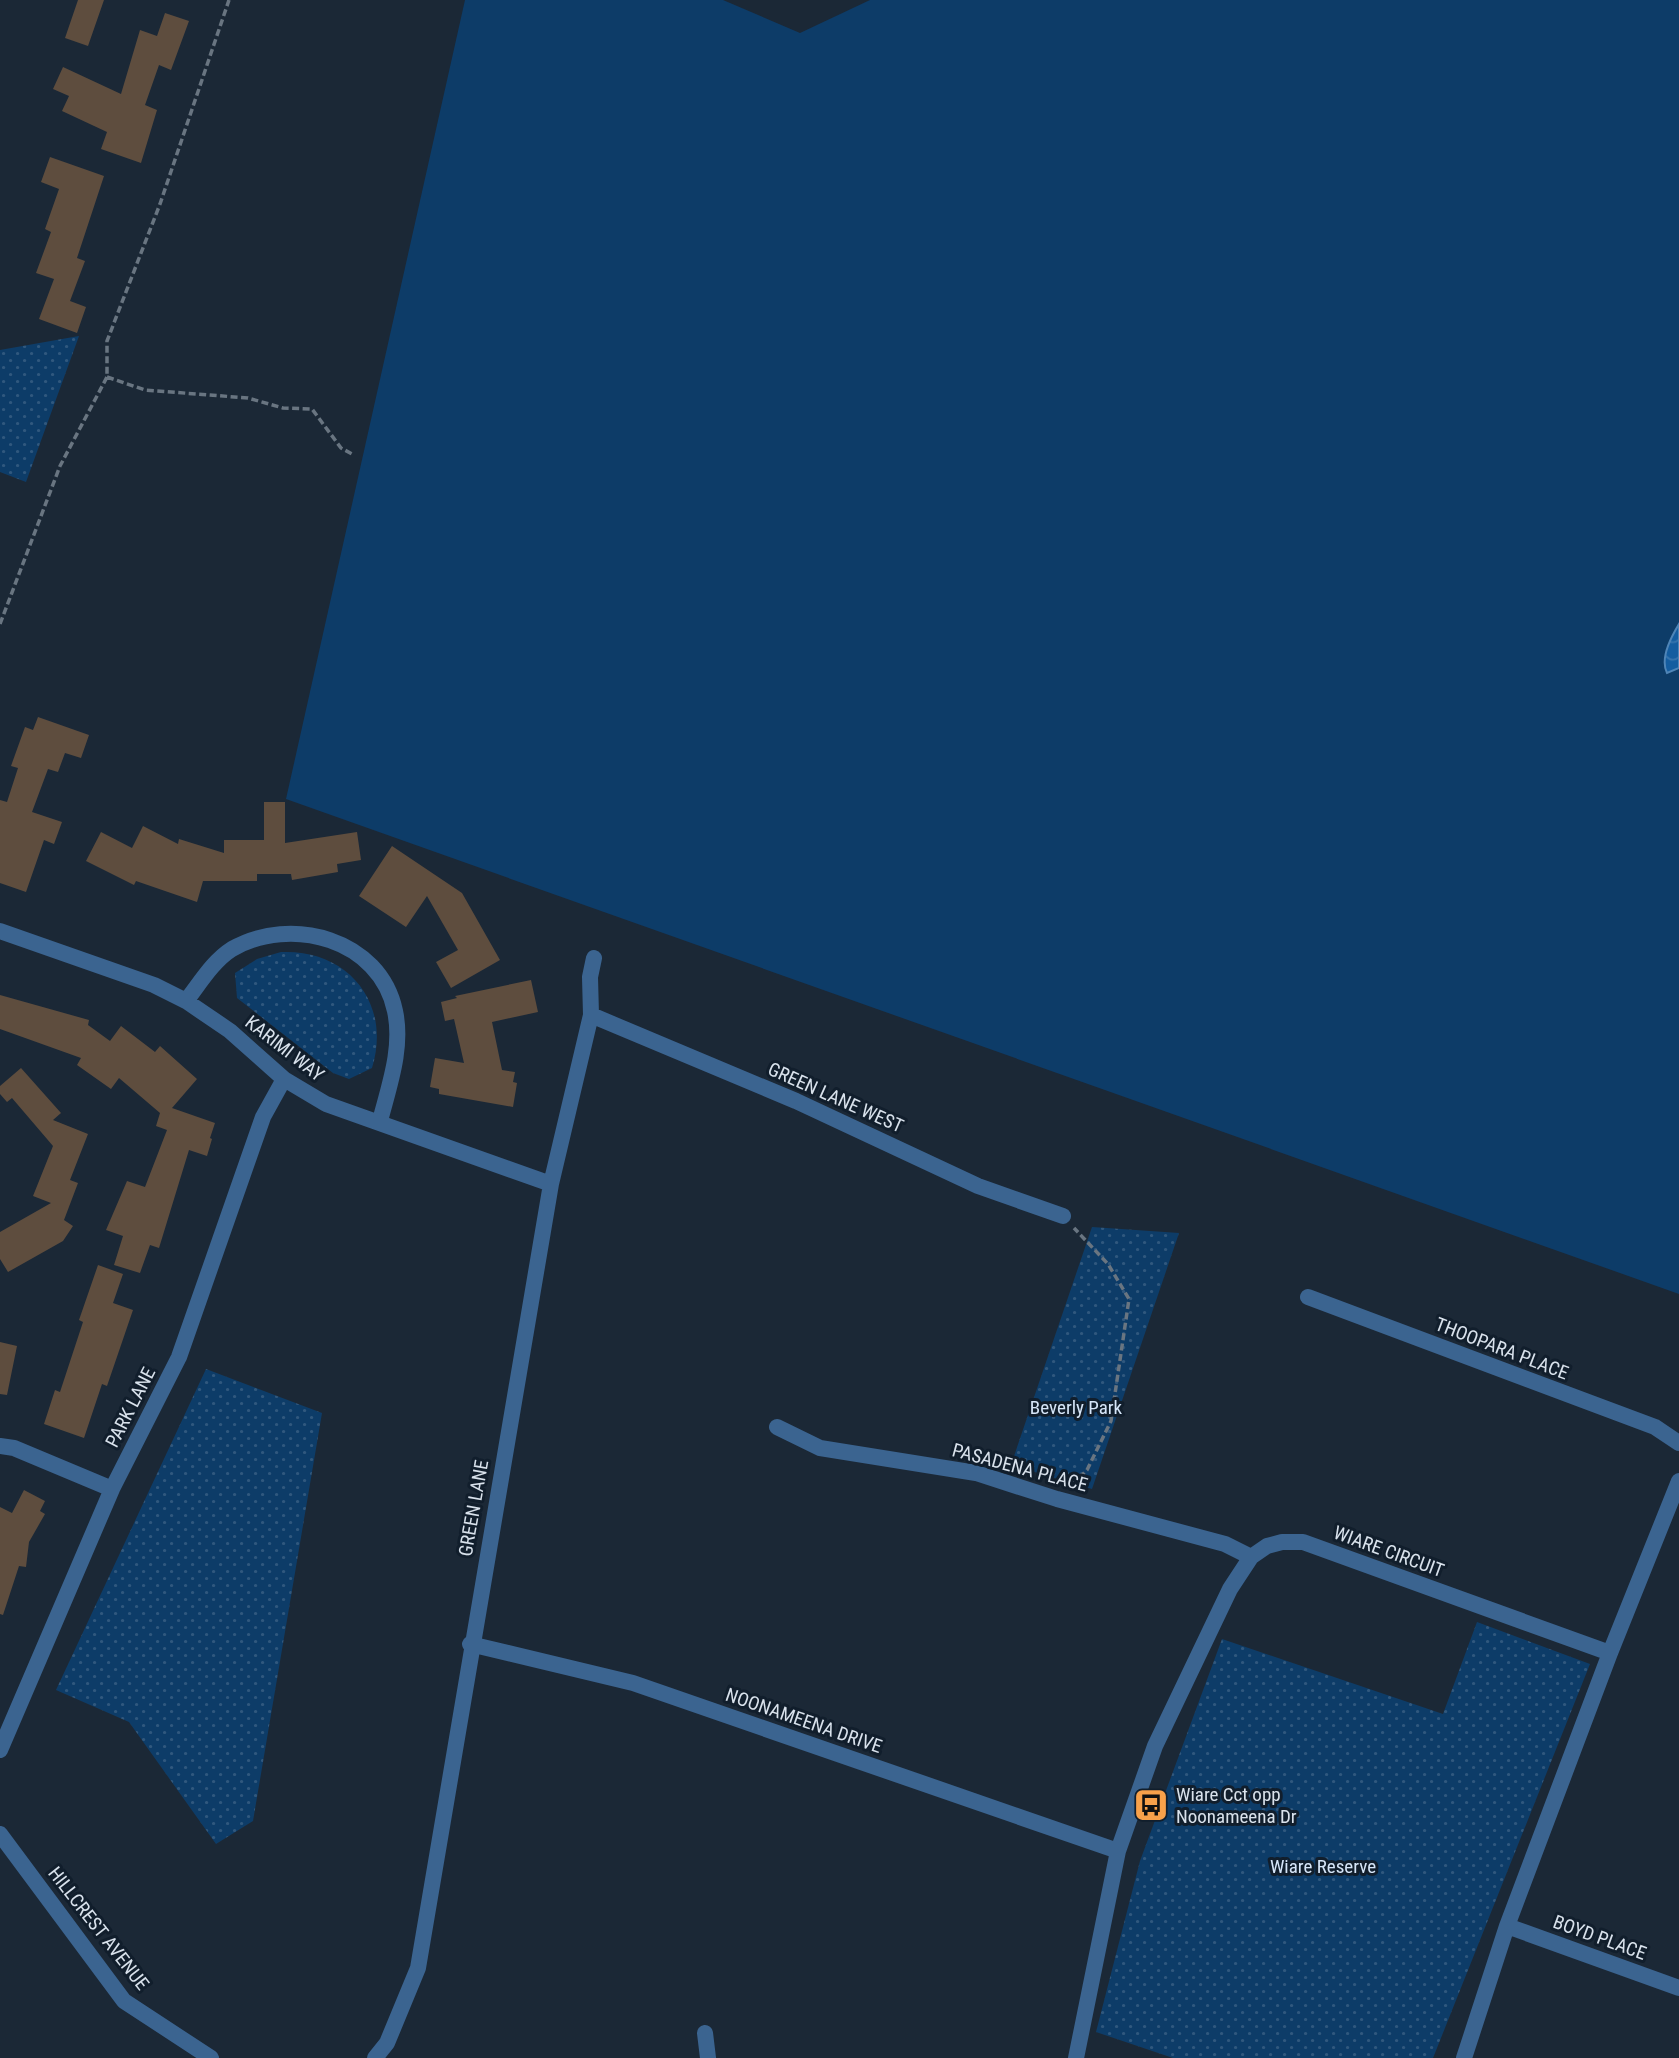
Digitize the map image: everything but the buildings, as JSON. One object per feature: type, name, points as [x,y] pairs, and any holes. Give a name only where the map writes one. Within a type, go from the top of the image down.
[{"type":"street","name":"KARIMI WAY","points":[[0,931],[153,985],[186,1001],[230,1031],[284,1079],[326,1104],[551,1184]]},
{"type":"street","points":[[186,1001],[223,956],[261,937],[302,933],[327,938],[354,952],[383,983],[395,1011],[398,1043],[380,1121]]},
{"type":"street","name":"GREEN LANE","points":[[375,2058],[387,2043],[418,1968],[470,1644],[551,1184],[591,1015],[590,977],[594,958]]},
{"type":"street","name":"GREEN LANE WEST","points":[[591,1015],[796,1101],[978,1186],[1063,1216]]},
{"type":"street","name":"PARK LANE","points":[[0,1750],[111,1489],[179,1357],[263,1116],[284,1079]]},
{"type":"street","name":"THOOPARA PLACE","points":[[1308,1297],[1655,1427],[1679,1443]]},
{"type":"street","name":"PASADENA PLACE","points":[[777,1427],[820,1448],[976,1473],[1058,1499],[1225,1544],[1251,1557]]},
{"type":"street","points":[[0,1446],[14,1448],[111,1489]]},
{"type":"street","points":[[1464,2058],[1507,1926],[1610,1653],[1679,1481]]},
{"type":"street","name":"WIARE CIRCUIT","points":[[1251,1557],[1267,1546],[1282,1542],[1303,1542],[1610,1653]]},
{"type":"street","points":[[1076,2058],[1118,1852],[1155,1746],[1230,1589],[1251,1557]]},
{"type":"street","name":"NOONAMEENA DRIVE","points":[[470,1644],[634,1683],[1118,1852]]},
{"type":"street","name":"HILLCREST AVENUE","points":[[0,1834],[124,2001],[211,2058]]},
{"type":"street","name":"BOYD PLACE","points":[[1507,1926],[1679,1988]]},
{"type":"street","points":[[705,2033],[708,2058]]},
{"type":"path","points":[[0,624],[60,466],[107,377],[107,341],[160,204],[229,0]]},
{"type":"path","points":[[107,377],[145,390],[215,394],[248,398],[283,408],[312,409],[341,448],[354,455]]},
{"type":"path","points":[[1058,1499],[1087,1470],[1111,1421],[1129,1299],[1108,1264],[1063,1216]]},
{"type":"green space","points":[[465,0],[723,0],[800,33],[870,0],[1679,0],[1679,1294],[286,799]]},
{"type":"green space","points":[[79,336],[26,482],[0,472],[0,350]]},
{"type":"green space","points":[[281,952],[305,953],[326,960],[345,970],[359,985],[370,1002],[376,1022],[377,1044],[372,1068],[349,1079],[333,1073],[237,998],[235,973],[257,959]]},
{"type":"green space","name":"Beverly Park","points":[[1092,1227],[1179,1233],[1092,1489],[1011,1465]]},
{"type":"green space","points":[[206,1369],[322,1413],[253,1821],[216,1844],[129,1722],[56,1690]]},
{"type":"green space","name":"Wiare Reserve","points":[[1477,1622],[1590,1664],[1433,2058],[1173,2058],[1096,2032],[1140,1861],[1222,1639],[1443,1714]]},
{"type":"water","points":[[1679,624],[1679,668],[1667,673],[1666,655]]},
{"type":"place","name":"Wiare Cct opp Noonameena Dr","points":[[1151,1805]]}]
